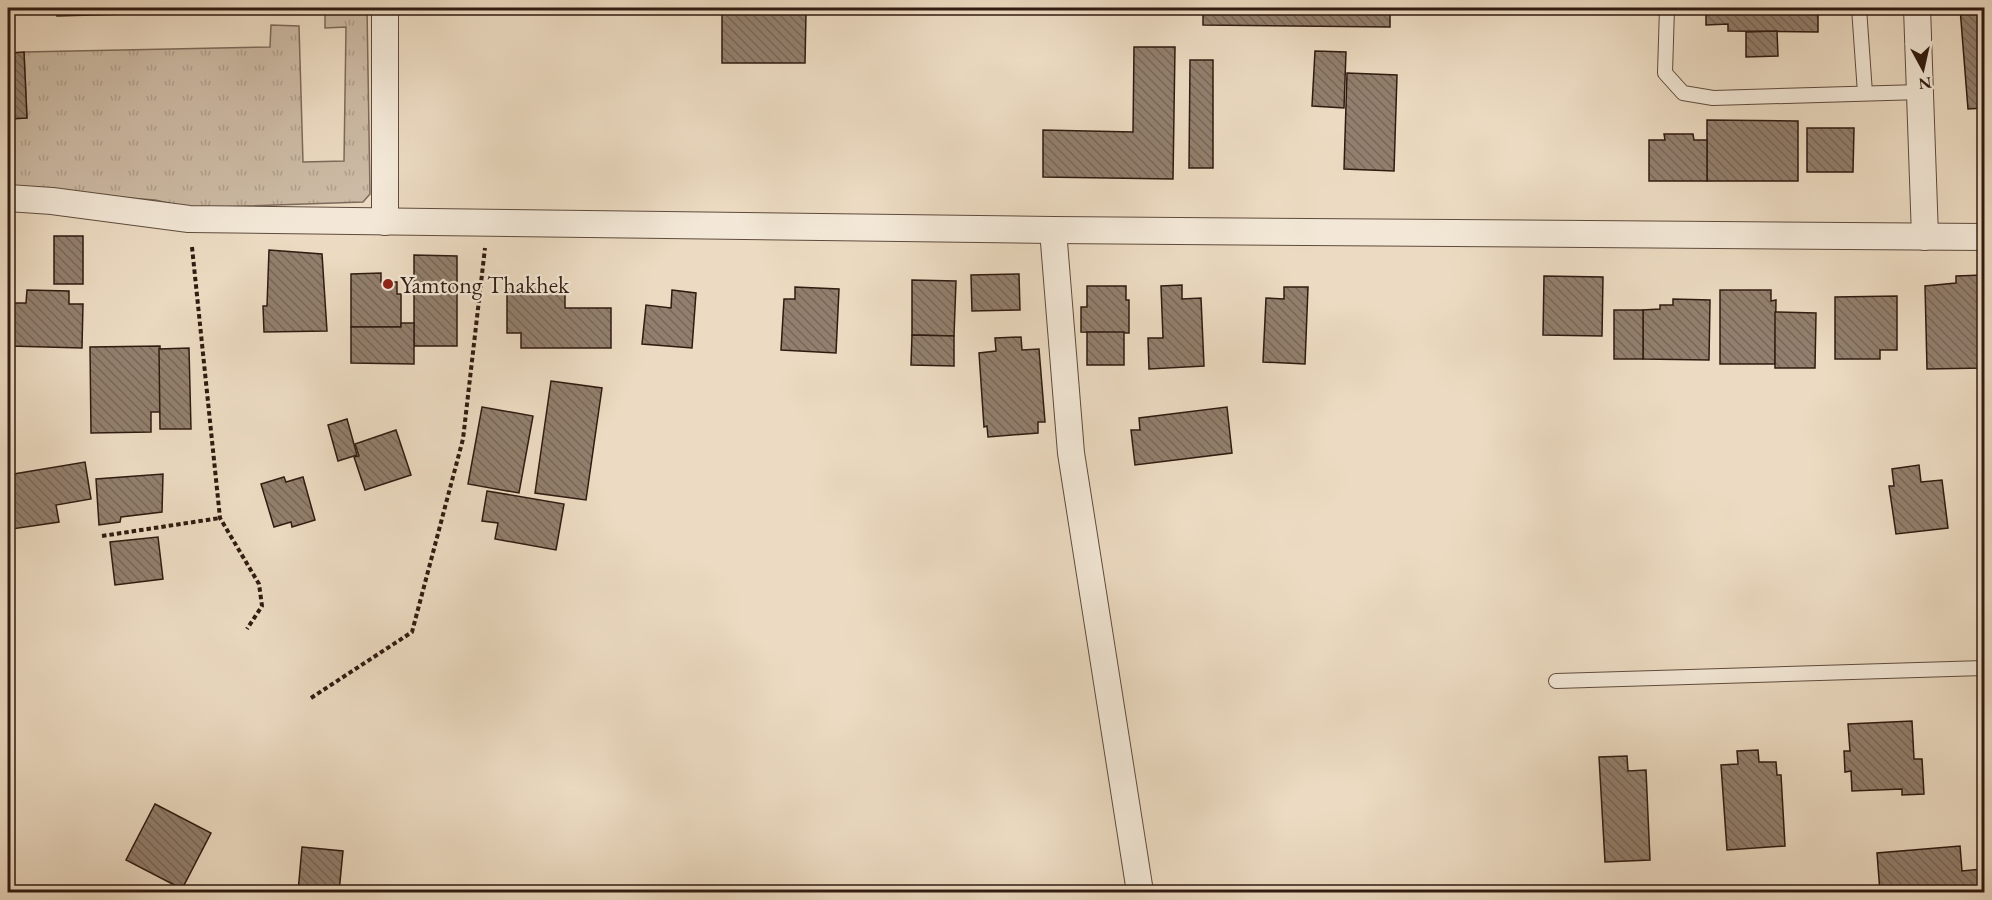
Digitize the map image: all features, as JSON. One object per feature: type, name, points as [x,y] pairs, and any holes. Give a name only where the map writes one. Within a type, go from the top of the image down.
[{"type":"street","points":[[385,8],[386,222]]},
{"type":"street","points":[[1917,8],[1924,237]]},
{"type":"street","points":[[8,198],[52,201],[189,219],[1053,230],[1984,237]]},
{"type":"street","points":[[1053,230],[1071,453],[1140,892]]},
{"type":"lane","points":[[1667,8],[1665,73],[1683,93],[1713,98],[1921,92]]},
{"type":"lane","points":[[1859,8],[1865,93]]},
{"type":"lane","points":[[1556,681],[1984,668]]},
{"type":"path","points":[[189,219],[220,518],[259,584],[262,606],[247,629]]},
{"type":"path","points":[[311,698],[412,632],[464,440],[487,224]]},
{"type":"path","points":[[102,536],[220,518]]},
{"type":"green space","points":[[325,8],[367,8],[370,194],[363,202],[190,208],[155,200],[8,189],[8,119],[27,118],[24,52],[270,47],[271,25],[299,26],[303,162],[344,161],[346,27],[325,28]]},
{"type":"building","points":[[57,8],[232,8],[232,11],[57,16]]},
{"type":"building","points":[[1203,8],[1390,8],[1390,27],[1203,25]]},
{"type":"building","points":[[1706,8],[1818,8],[1818,32],[1728,31],[1728,24],[1706,25]]},
{"type":"building","points":[[1960,8],[1984,8],[1984,108],[1968,109]]},
{"type":"building","points":[[722,13],[806,13],[805,63],[722,63]]},
{"type":"building","points":[[1777,31],[1778,56],[1746,57],[1746,32]]},
{"type":"building","points":[[1134,47],[1175,47],[1173,179],[1043,177],[1043,130],[1133,132]]},
{"type":"building","points":[[1315,51],[1346,52],[1344,108],[1312,106]]},
{"type":"building","points":[[24,52],[27,118],[8,119],[8,53]]},
{"type":"building","points":[[1190,60],[1213,60],[1213,168],[1189,168]]},
{"type":"building","points":[[1347,73],[1397,75],[1394,171],[1344,169]]},
{"type":"building","points":[[1707,120],[1798,121],[1798,181],[1707,181]]},
{"type":"building","points":[[1807,128],[1854,128],[1853,172],[1807,172]]},
{"type":"building","points":[[1664,134],[1693,134],[1694,140],[1707,140],[1707,181],[1649,181],[1649,140],[1665,140]]},
{"type":"building","points":[[54,236],[83,236],[83,284],[54,284]]},
{"type":"building","points":[[269,250],[322,254],[327,331],[264,332],[263,306],[267,306]]},
{"type":"building","points":[[414,255],[457,256],[457,346],[414,346]]},
{"type":"building","points":[[381,273],[381,282],[397,282],[397,294],[401,294],[401,327],[351,327],[351,274]]},
{"type":"building","points":[[1019,274],[1020,310],[972,311],[971,275]]},
{"type":"building","points":[[1983,275],[1984,368],[1927,369],[1925,286],[1956,283],[1956,276]]},
{"type":"building","points":[[1544,276],[1603,277],[1602,336],[1543,335]]},
{"type":"building","points":[[912,280],[956,281],[954,336],[912,335]]},
{"type":"building","points":[[1182,285],[1182,299],[1201,298],[1204,366],[1149,369],[1148,338],[1163,338],[1161,286]]},
{"type":"building","points":[[1087,286],[1126,286],[1126,300],[1129,300],[1129,333],[1081,332],[1081,307],[1087,307]]},
{"type":"building","points":[[795,287],[839,289],[836,353],[781,350],[784,299],[795,299]]},
{"type":"building","points":[[1284,287],[1308,287],[1305,364],[1263,362],[1266,298],[1284,299]]},
{"type":"building","points":[[507,289],[565,290],[565,308],[611,308],[611,348],[521,348],[521,333],[507,333]]},
{"type":"building","points":[[27,290],[69,291],[69,304],[83,304],[82,348],[9,346],[10,303],[26,303]]},
{"type":"building","points":[[672,290],[696,293],[692,348],[642,344],[646,305],[671,308]]},
{"type":"building","points":[[1720,290],[1771,290],[1771,301],[1776,300],[1775,364],[1720,364]]},
{"type":"building","points":[[1897,296],[1897,350],[1880,350],[1880,359],[1835,359],[1835,297]]},
{"type":"building","points":[[1673,299],[1710,300],[1709,360],[1643,359],[1643,310],[1660,309],[1660,305],[1673,305]]},
{"type":"building","points":[[1614,310],[1643,310],[1643,359],[1614,359]]},
{"type":"building","points":[[1775,312],[1816,313],[1815,368],[1775,368]]},
{"type":"building","points":[[401,323],[414,323],[414,364],[351,363],[351,327],[401,327]]},
{"type":"building","points":[[1087,332],[1124,332],[1124,365],[1087,365]]},
{"type":"building","points":[[912,335],[954,336],[954,366],[911,365]]},
{"type":"building","points":[[1021,337],[1022,350],[1039,349],[1045,422],[1038,422],[1038,433],[988,437],[987,426],[984,427],[979,353],[996,351],[995,338]]},
{"type":"building","points":[[160,346],[160,412],[151,412],[151,432],[91,433],[90,347]]},
{"type":"building","points":[[189,348],[191,429],[160,429],[159,349]]},
{"type":"building","points":[[551,381],[602,388],[586,500],[535,493]]},
{"type":"building","points":[[482,407],[533,416],[519,493],[468,484]]},
{"type":"building","points":[[1227,407],[1232,453],[1135,465],[1131,430],[1140,430],[1139,418]]},
{"type":"building","points":[[347,419],[357,455],[338,461],[328,425]]},
{"type":"building","points":[[396,430],[411,475],[365,490],[354,457],[359,456],[355,444]]},
{"type":"building","points":[[85,462],[91,499],[56,505],[59,522],[12,529],[8,475]]},
{"type":"building","points":[[1919,465],[1921,482],[1942,480],[1948,528],[1896,534],[1889,486],[1894,486],[1892,469]]},
{"type":"building","points":[[163,474],[162,512],[121,517],[120,522],[99,525],[96,479]]},
{"type":"building","points":[[284,477],[286,482],[303,477],[315,520],[292,527],[291,522],[274,527],[261,484]]},
{"type":"building","points":[[487,491],[564,504],[556,550],[495,539],[498,523],[482,521]]},
{"type":"building","points":[[158,537],[163,579],[115,585],[110,542]]},
{"type":"building","points":[[1912,721],[1914,759],[1922,759],[1924,794],[1902,795],[1902,789],[1852,791],[1851,771],[1845,772],[1844,751],[1850,751],[1848,724]]},
{"type":"building","points":[[1758,750],[1759,762],[1776,762],[1777,775],[1781,775],[1785,846],[1727,850],[1721,765],[1738,764],[1737,751]]},
{"type":"building","points":[[1627,756],[1628,771],[1646,770],[1650,860],[1605,862],[1599,757]]},
{"type":"building","points":[[155,804],[211,833],[182,889],[126,860]]},
{"type":"building","points":[[1960,846],[1962,871],[1982,869],[1984,892],[1880,892],[1877,853]]},
{"type":"building","points":[[302,847],[343,851],[339,892],[298,892]]},
{"type":"place","name":"Yamtong Thakhek","points":[[388,284]]}]
